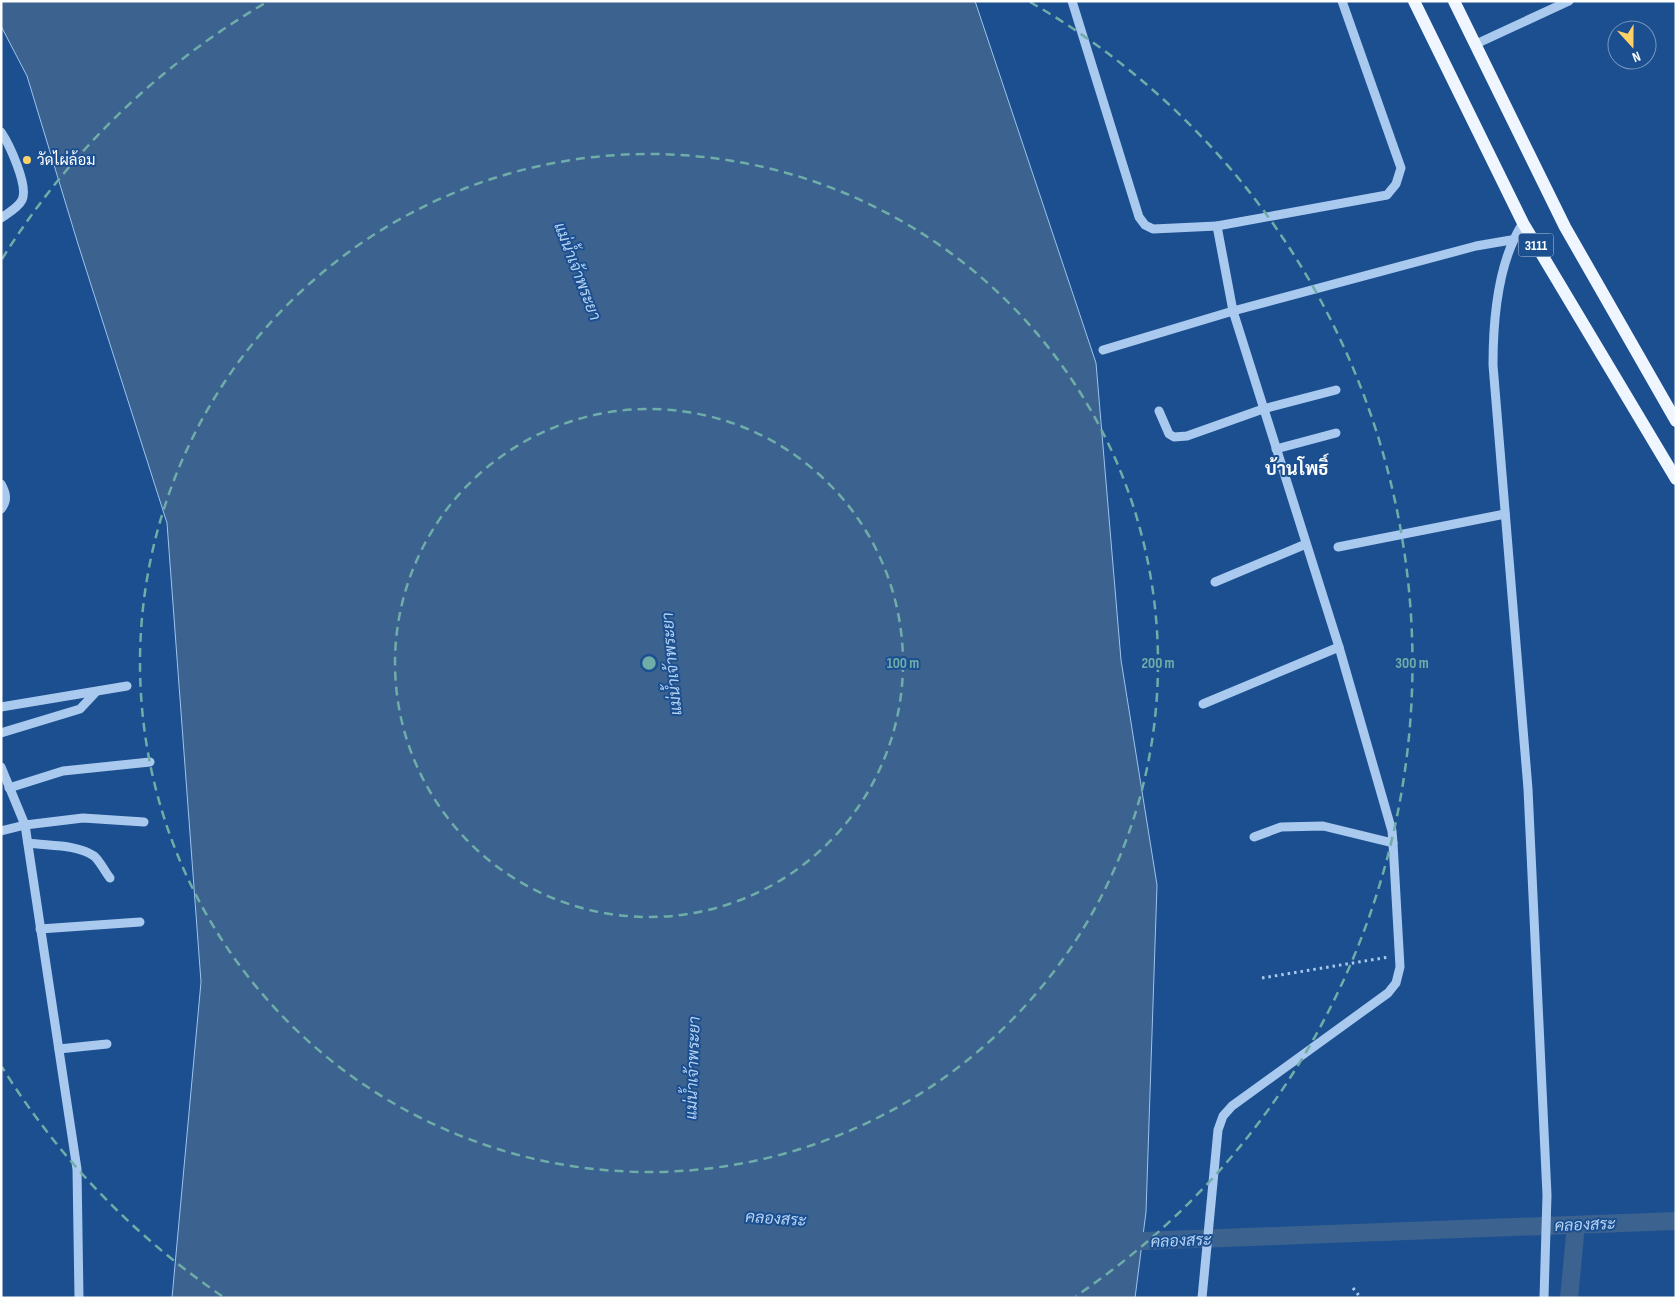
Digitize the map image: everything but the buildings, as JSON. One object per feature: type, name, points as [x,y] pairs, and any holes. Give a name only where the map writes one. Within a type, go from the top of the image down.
[{"type":"main road","name":"3111","points":[[1414,1],[1523,222],[1676,479]]},
{"type":"main road","name":"3111","points":[[1454,1],[1565,227],[1676,421]]},
{"type":"street","points":[[1072,1],[1139,216],[1145,225],[1153,229],[1217,226],[1387,195],[1396,184],[1400,168],[1342,1]]},
{"type":"street","points":[[1476,44],[1569,1]]},
{"type":"street","points":[[1,132],[14,159],[24,190],[23,199],[16,208],[1,218]]},
{"type":"street","points":[[1523,222],[1512,240],[1493,324],[1493,365],[1528,790],[1547,1195],[1544,1298]]},
{"type":"street","points":[[1202,1298],[1208,1212],[1218,1130],[1223,1116],[1232,1106],[1388,993],[1396,983],[1400,967],[1392,831],[1339,647],[1233,311],[1217,226]]},
{"type":"street","points":[[1103,350],[1233,311],[1476,246],[1512,240]]},
{"type":"street","points":[[1158,411],[1169,434],[1178,437],[1187,436],[1263,408],[1336,390]]},
{"type":"street","points":[[1276,449],[1336,434]]},
{"type":"street","points":[[1,484],[6,494],[5,504],[1,509]]},
{"type":"street","points":[[1338,547],[1506,514]]},
{"type":"street","points":[[1214,582],[1306,544]]},
{"type":"street","points":[[1203,704],[1339,647]]},
{"type":"street","points":[[1,706],[95,693],[127,686]]},
{"type":"street","points":[[1,733],[80,708],[95,693]]},
{"type":"street","points":[[9,788],[63,771],[150,762]]},
{"type":"street","points":[[1,766],[25,824],[77,1169],[79,1298]]},
{"type":"street","points":[[1,831],[25,824],[83,818],[144,822]]},
{"type":"street","points":[[1254,837],[1282,827],[1323,826],[1393,843]]},
{"type":"street","points":[[28,843],[88,853],[95,857],[110,878]]},
{"type":"street","points":[[40,929],[140,922]]},
{"type":"street","points":[[59,1049],[107,1044]]},
{"type":"path","points":[[1262,978],[1400,956]]},
{"type":"path","points":[[1353,1288],[1361,1298]]},
{"type":"water","name":"แม่น้ำเจ้าพระยา","points":[[1,1],[975,1],[1096,363],[1121,660],[1157,885],[1146,1212],[1135,1298],[172,1298],[201,982],[167,523],[78,244],[27,76],[1,26]]},
{"type":"waterway","name":"คลองสระ","points":[[1118,1240],[1142,1241],[1676,1221]]},
{"type":"waterway","points":[[1569,1298],[1576,1225]]},
{"type":"place","name":"วัดไผ่ล้อม","points":[[27,160]]},
{"type":"district","name":"บ้านโพธิ์","points":[[1297,469]]}]
